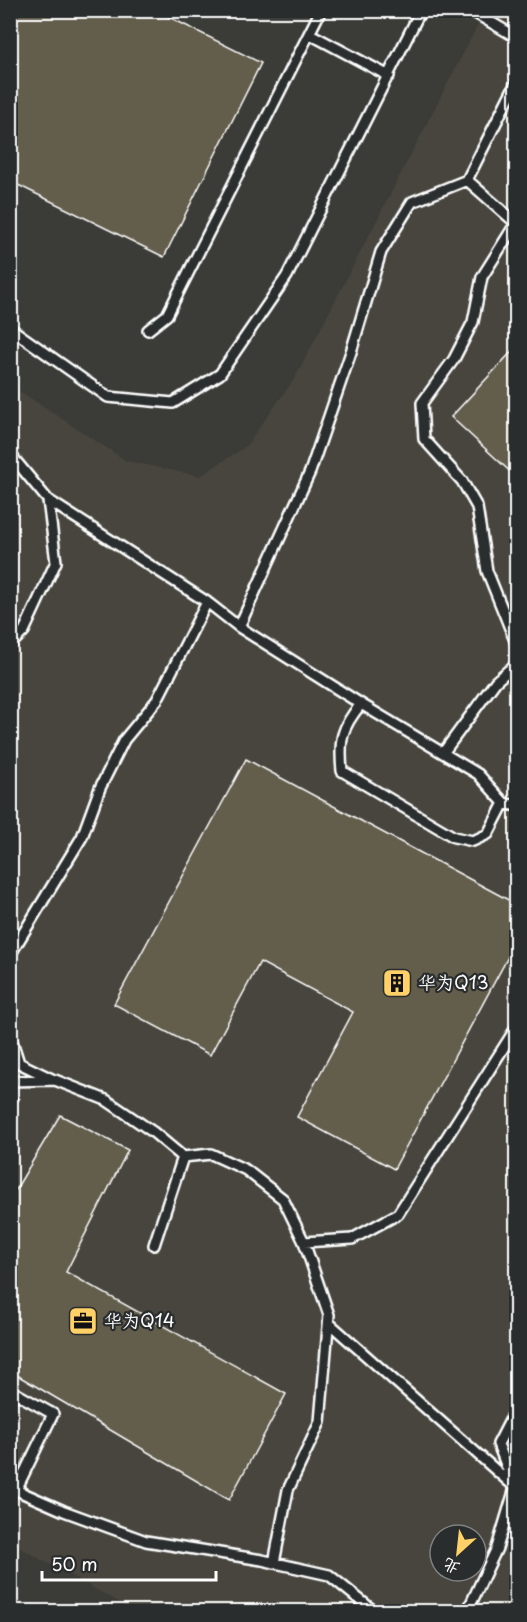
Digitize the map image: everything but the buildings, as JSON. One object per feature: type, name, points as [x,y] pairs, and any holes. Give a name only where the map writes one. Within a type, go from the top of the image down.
[{"type":"lane","points":[[148,330],[167,315],[321,10]]},
{"type":"lane","points":[[10,328],[108,397],[173,403],[220,374],[287,276],[421,10]]},
{"type":"lane","points":[[470,10],[516,37]]},
{"type":"lane","points":[[310,34],[389,76]]},
{"type":"lane","points":[[239,627],[310,472],[351,352],[381,252],[412,202],[467,180],[516,83]]},
{"type":"lane","points":[[467,180],[516,223],[482,277],[473,322],[454,359],[422,403],[424,439],[462,481],[477,507],[487,571],[516,643]]},
{"type":"lane","points":[[10,454],[48,500],[207,602],[239,627],[477,774],[504,803],[516,806]]},
{"type":"lane","points":[[10,645],[24,631],[56,562],[48,500]]},
{"type":"lane","points":[[10,955],[82,837],[100,788],[124,740],[157,700],[207,602]]},
{"type":"lane","points":[[443,753],[496,681],[516,664]]},
{"type":"lane","points":[[361,704],[346,721],[340,747],[342,771],[454,837],[473,842],[488,834],[504,803]]},
{"type":"lane","points":[[304,1242],[352,1239],[398,1214],[516,1028]]},
{"type":"lane","points":[[10,1035],[20,1063],[106,1100],[183,1156],[211,1154],[246,1170],[283,1199],[304,1242],[329,1315],[320,1422],[288,1490],[274,1563]]},
{"type":"lane","points":[[10,1081],[55,1080]]},
{"type":"lane","points":[[154,1245],[183,1156]]},
{"type":"lane","points":[[328,1323],[516,1488]]},
{"type":"lane","points":[[10,1390],[53,1414],[13,1489],[64,1512],[146,1541],[329,1575],[375,1611]]},
{"type":"lane","points":[[467,1611],[497,1548],[516,1488],[498,1444],[516,1409]]},
{"type":"shaded area","points":[[485,11],[516,11],[516,1611],[135,1611],[11,1543],[10,385],[127,461],[200,476],[246,446],[295,378]]},
{"type":"place","name":"华为Q13","points":[[397,983]]},
{"type":"place","name":"华为Q14","points":[[83,1321]]}]
